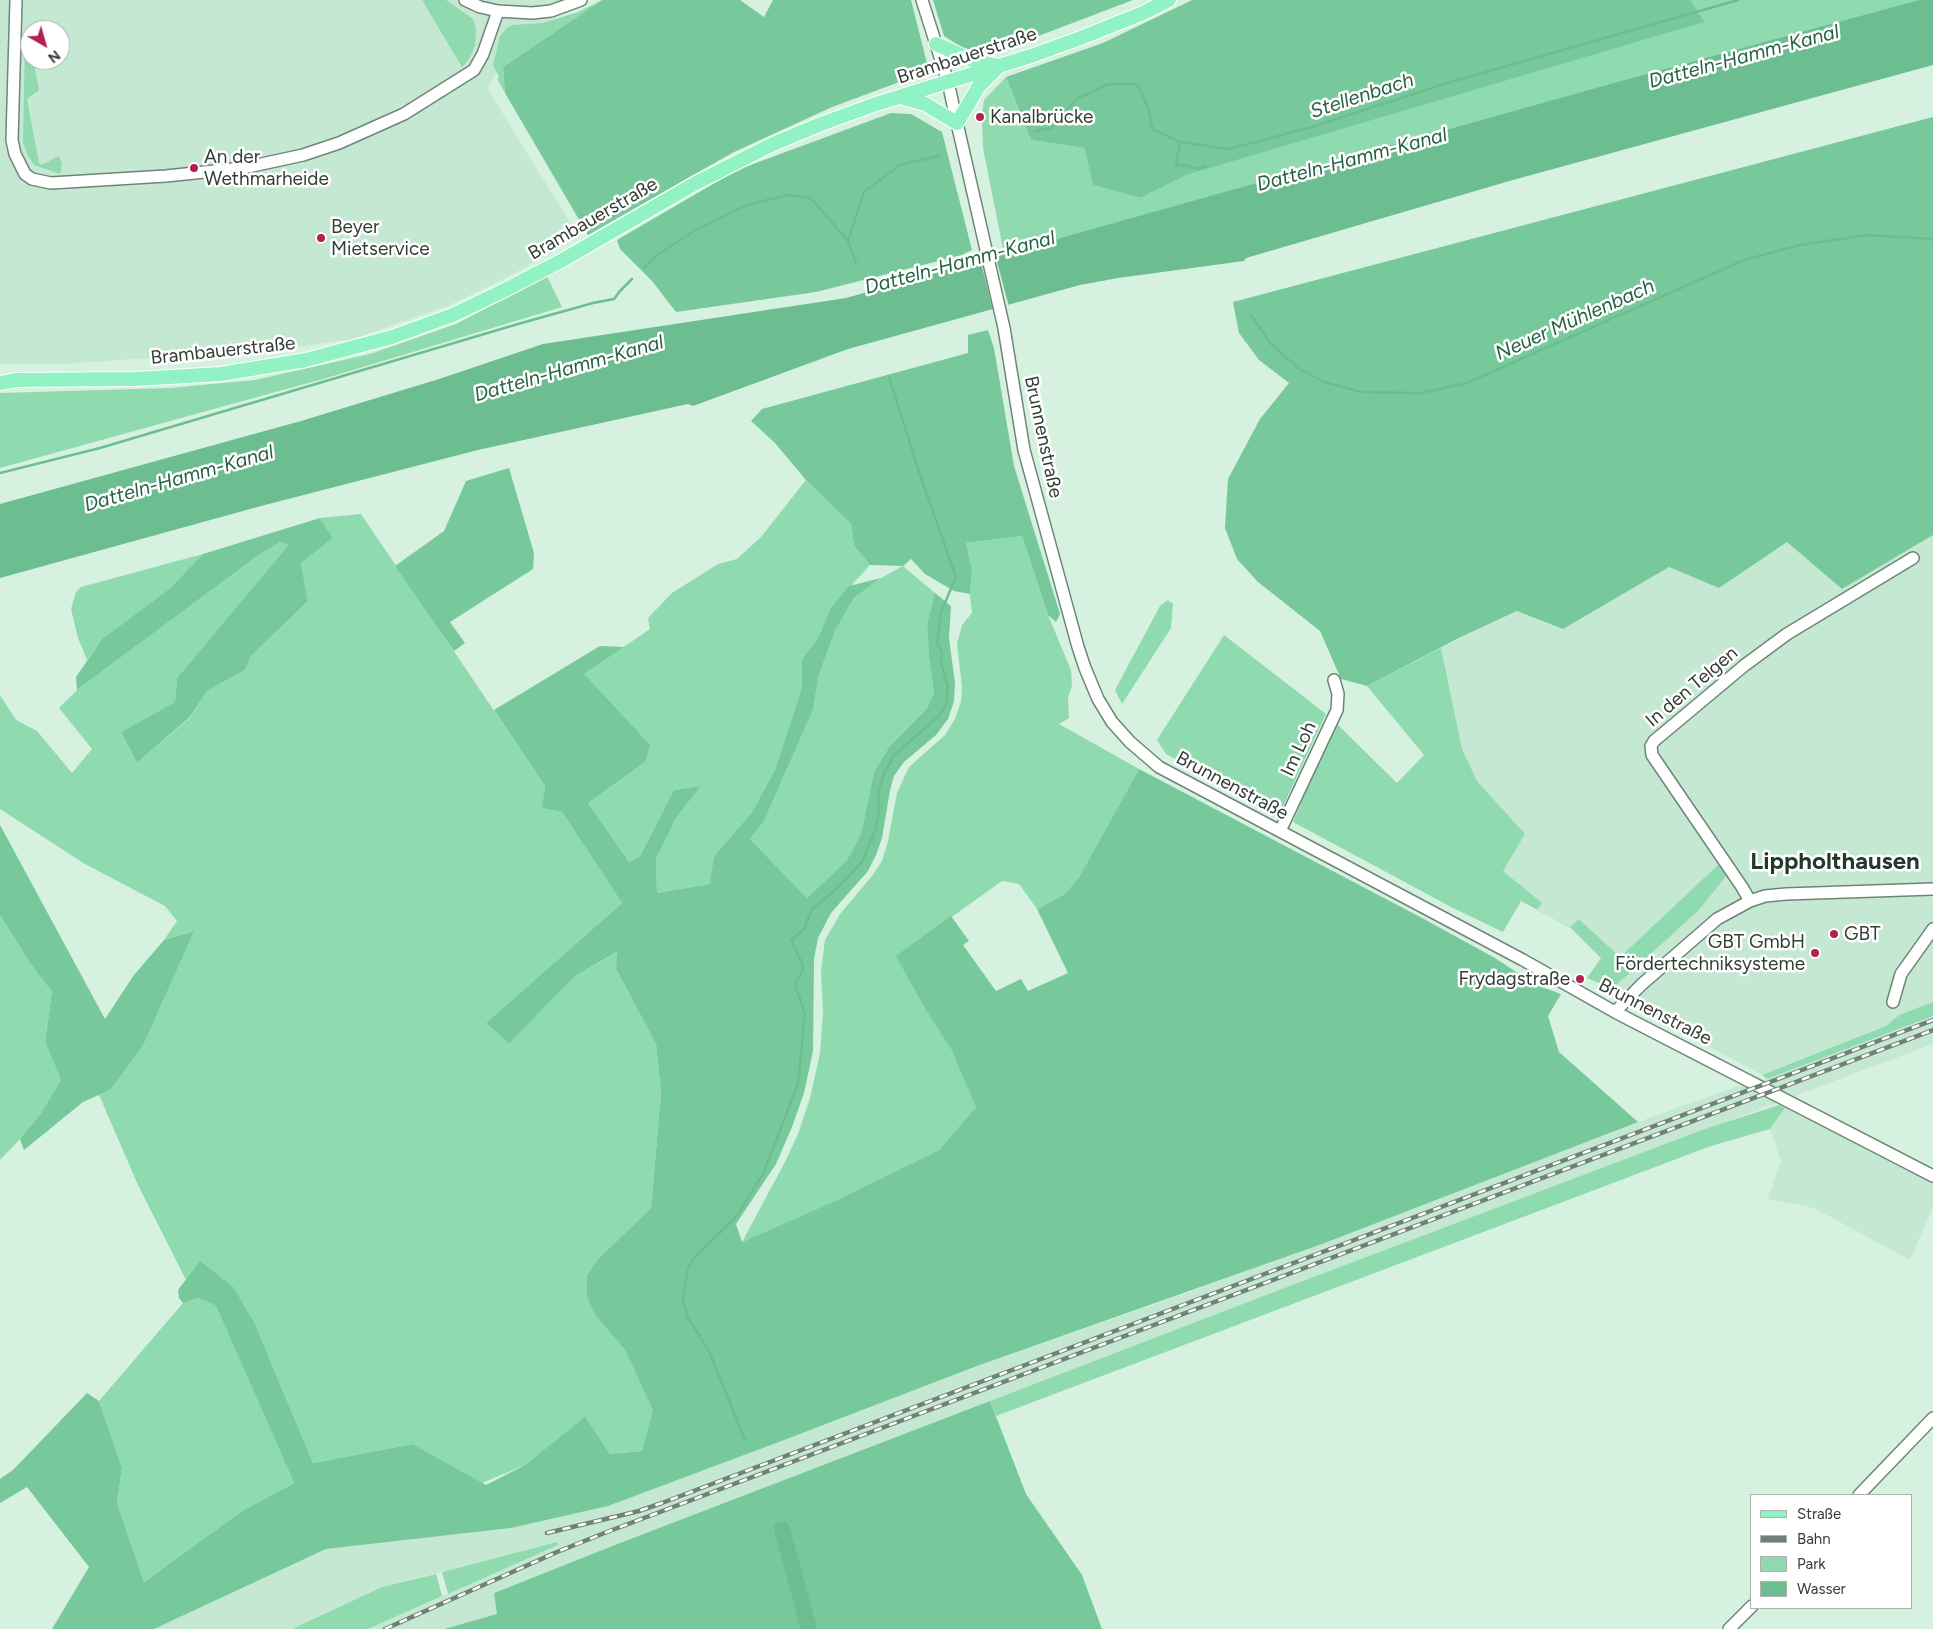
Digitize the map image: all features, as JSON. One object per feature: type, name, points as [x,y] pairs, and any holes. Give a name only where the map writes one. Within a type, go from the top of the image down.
[{"type":"main road","name":"Brambauerstraße","points":[[0,383],[16,380],[126,379],[221,374],[306,360],[392,337],[453,315],[507,289],[561,261],[738,160],[822,124],[1103,30],[1169,0]]},
{"type":"main road","points":[[936,44],[972,60],[999,66]]},
{"type":"main road","points":[[899,97],[925,104],[957,123],[979,86],[999,66]]},
{"type":"main road","name":"Brambauerstraße","points":[[0,375],[16,380]]},
{"type":"street","points":[[16,0],[12,140],[15,154],[25,174],[32,179],[51,183],[174,176],[244,168],[303,155],[339,143],[404,114],[474,70],[483,54],[498,11]]},
{"type":"street","points":[[464,0],[480,7],[498,11],[532,13],[550,11],[581,0]]},
{"type":"street","points":[[922,0],[948,82]]},
{"type":"street","name":"Brunnenstraße","points":[[948,82],[1004,328],[1024,450],[1084,668],[1098,699],[1109,717],[1124,735],[1150,761],[1523,960],[1615,1012],[1933,1176]]},
{"type":"street","name":"In den Telgen","points":[[1750,901],[1652,755],[1651,746],[1654,741],[1745,665],[1786,634],[1913,558]]},
{"type":"street","name":"Im Loh","points":[[1280,831],[1337,710],[1338,694],[1334,680]]},
{"type":"street","points":[[1615,1012],[1642,985],[1717,919],[1750,901],[1764,896],[1786,894],[1933,889]]},
{"type":"street","points":[[1893,1002],[1901,974],[1933,929]]},
{"type":"street","points":[[1859,1494],[1933,1418]]},
{"type":"street","points":[[1729,1629],[1750,1608]]},
{"type":"shaded area","points":[[0,0],[582,0],[511,49],[487,88],[579,237],[513,274],[450,305],[353,339],[282,349],[62,364],[0,364]]},
{"type":"shaded area","points":[[602,0],[740,0],[764,17],[773,0],[911,0],[929,71],[832,107],[732,153],[588,235],[505,93],[503,67]]},
{"type":"shaded area","points":[[933,0],[1133,0],[991,54],[963,48],[944,36]]},
{"type":"shaded area","points":[[1192,0],[1690,0],[1704,22],[1189,174],[1140,198],[1093,185],[1084,148],[1031,140],[1006,77],[1103,43]]},
{"type":"shaded area","points":[[891,113],[911,114],[942,132],[972,250],[962,255],[816,292],[676,312],[652,281],[620,249],[617,240],[737,170]]},
{"type":"shaded area","points":[[1933,117],[1933,535],[1842,589],[1787,542],[1719,588],[1669,567],[1563,629],[1517,611],[1457,639],[1367,686],[1341,679],[1320,631],[1258,582],[1237,559],[1225,528],[1228,479],[1260,419],[1289,383],[1259,360],[1239,333],[1233,302]]},
{"type":"shaded area","points":[[988,330],[994,348],[1014,466],[1060,614],[1056,622],[1048,615],[1022,536],[966,543],[972,569],[970,594],[954,591],[925,574],[911,559],[903,566],[870,565],[854,546],[851,524],[806,480],[775,443],[751,421],[762,409],[968,353],[968,335]]},
{"type":"shaded area","points":[[509,468],[534,553],[533,569],[450,622],[465,643],[454,651],[395,566],[444,531],[466,481]]},
{"type":"shaded area","points":[[320,518],[333,538],[301,563],[308,601],[251,656],[245,670],[207,691],[190,717],[137,763],[121,732],[175,702],[177,678],[289,545],[280,542],[260,554],[77,690],[76,677],[102,639],[169,589],[203,554]]},
{"type":"shaded area","points":[[1933,535],[1933,1002],[1899,1015],[1886,1026],[1762,1075],[1646,1013],[1612,989],[1699,910],[1727,875],[1719,864],[1620,957],[1579,919],[1571,928],[1537,910],[1542,903],[1502,871],[1525,834],[1477,781],[1462,749],[1441,648],[1518,611],[1563,629],[1669,566],[1720,588],[1787,541],[1842,589]]},
{"type":"shaded area","points":[[881,578],[854,598],[835,631],[819,675],[813,710],[764,821],[750,839],[807,898],[847,860],[861,834],[874,772],[889,747],[927,709],[934,693],[927,623],[935,593],[951,606],[949,638],[955,683],[954,701],[948,719],[936,735],[904,762],[894,776],[882,838],[876,855],[868,871],[831,913],[818,938],[814,959],[813,1051],[804,1093],[776,1164],[736,1224],[742,1242],[837,1200],[939,1150],[976,1107],[952,1051],[923,1005],[896,956],[951,916],[969,941],[963,945],[996,991],[1021,979],[1028,991],[1068,973],[1037,909],[1065,894],[1079,877],[1139,769],[1422,918],[1495,958],[1536,985],[1561,994],[1548,1016],[1559,1052],[1638,1122],[1322,1244],[977,1366],[608,1506],[511,1528],[326,1549],[154,1629],[52,1629],[89,1567],[27,1487],[0,1503],[0,1479],[13,1470],[87,1393],[99,1401],[122,1468],[117,1503],[144,1582],[242,1511],[294,1483],[216,1306],[198,1298],[183,1303],[179,1298],[178,1290],[200,1261],[233,1287],[255,1324],[313,1463],[413,1444],[486,1485],[525,1465],[585,1417],[610,1454],[642,1451],[653,1410],[625,1350],[596,1316],[587,1297],[587,1275],[598,1259],[651,1208],[661,1093],[656,1044],[616,969],[617,952],[575,976],[509,1044],[486,1023],[622,903],[562,812],[542,808],[545,786],[494,710],[600,646],[624,647],[584,674],[650,745],[645,762],[588,803],[629,862],[640,856],[674,790],[701,786],[676,818],[656,859],[657,893],[710,884],[714,856],[752,812],[775,770],[802,687],[802,659],[818,638],[830,609],[849,586]]},
{"type":"shaded area","points":[[0,825],[105,1019],[134,975],[164,940],[194,931],[143,1045],[110,1090],[83,1102],[24,1150],[20,1139],[41,1113],[61,1080],[45,1042],[52,992],[30,963],[0,915]]},
{"type":"shaded area","points":[[1933,1016],[1933,1044],[1287,1287],[494,1593],[497,1614],[444,1629],[368,1629],[558,1545],[557,1542],[382,1587],[292,1629],[154,1629],[326,1549],[511,1528],[608,1506],[977,1366],[1198,1289],[1638,1122],[1738,1086],[1767,1079]]},
{"type":"shaded area","points":[[1785,1108],[1933,1183],[1933,1207],[1910,1260],[1814,1208],[1768,1199],[1781,1161],[1770,1129]]},
{"type":"shaded area","points":[[990,1401],[1026,1494],[1082,1575],[1102,1629],[444,1629],[497,1614],[494,1593]]},
{"type":"green space","points":[[422,0],[446,0],[473,19],[476,29],[475,46],[469,59],[462,67]]},
{"type":"green space","points":[[602,0],[503,67],[505,93],[497,79],[499,77],[493,65],[500,36],[507,28],[512,25],[543,23],[578,12]]},
{"type":"green space","points":[[1690,0],[1919,0],[1004,254],[983,148],[982,114],[984,100],[1006,77],[1031,140],[1084,148],[1093,185],[1140,198],[1189,174]]},
{"type":"green space","points":[[24,70],[35,70],[39,90],[27,99],[39,163],[41,165],[59,156],[62,164],[60,174],[34,165],[28,156],[23,142]]},
{"type":"green space","points":[[547,276],[562,307],[330,377],[0,468],[0,393],[170,388],[255,380],[370,354],[456,324]]},
{"type":"green space","points":[[806,480],[851,524],[854,546],[870,565],[830,609],[818,638],[802,659],[802,687],[775,770],[752,812],[714,856],[711,884],[657,893],[656,859],[676,818],[701,786],[674,790],[640,856],[629,862],[588,803],[645,762],[584,674],[650,629],[648,618],[672,593],[718,564],[737,559],[761,537]]},
{"type":"green space","points":[[361,514],[545,786],[543,808],[562,812],[622,903],[486,1023],[509,1044],[575,976],[618,952],[616,969],[656,1044],[661,1093],[651,1208],[598,1259],[587,1275],[596,1316],[625,1350],[654,1410],[642,1451],[610,1454],[585,1418],[525,1465],[482,1483],[413,1444],[313,1463],[255,1324],[196,1268],[186,1280],[138,1185],[99,1095],[110,1090],[193,931],[164,940],[177,921],[165,906],[85,864],[0,809],[0,695],[16,720],[37,731],[72,773],[92,749],[59,708],[77,690],[260,554],[280,542],[290,545],[177,678],[175,702],[121,732],[137,763],[190,718],[207,691],[245,670],[251,656],[308,601],[301,563],[333,538],[320,518]]},
{"type":"green space","points":[[1022,536],[1048,615],[1071,670],[1072,686],[1068,697],[1069,718],[1059,724],[1139,769],[1079,877],[1065,894],[1037,909],[1019,884],[1002,881],[897,956],[952,1051],[977,1106],[939,1150],[837,1200],[742,1242],[784,1164],[798,1134],[810,1098],[820,1053],[823,1012],[821,971],[825,940],[840,914],[882,861],[888,841],[897,793],[909,767],[945,735],[955,719],[961,702],[962,687],[957,644],[962,625],[972,613],[970,594],[972,569],[966,543]]},
{"type":"green space","points":[[203,554],[169,589],[102,639],[87,660],[78,638],[71,609],[76,592],[81,587]]},
{"type":"green space","points":[[903,566],[935,593],[927,623],[934,693],[928,709],[889,747],[874,772],[861,834],[847,860],[807,898],[750,839],[764,821],[813,710],[819,675],[835,631],[854,598],[881,578]]},
{"type":"green space","points":[[1168,600],[1173,604],[1171,628],[1122,704],[1115,690],[1160,606]]},
{"type":"green space","points":[[1224,635],[1326,714],[1278,817],[1166,754],[1157,740]]},
{"type":"green space","points":[[1441,648],[1462,749],[1477,781],[1525,834],[1503,871],[1542,903],[1537,910],[1521,901],[1503,932],[1453,908],[1293,822],[1315,769],[1337,724],[1397,783],[1424,755],[1367,686]]},
{"type":"green space","points":[[1719,864],[1727,875],[1699,910],[1612,989],[1587,978],[1601,958],[1571,928],[1551,917],[1570,927],[1579,919],[1620,957]]},
{"type":"green space","points":[[0,915],[30,963],[52,992],[45,1042],[61,1080],[41,1113],[0,1160]]},
{"type":"green space","points":[[1933,1002],[1933,1016],[1767,1079],[1762,1075],[1886,1026],[1899,1015]]},
{"type":"green space","points":[[1779,1105],[1785,1108],[1770,1129],[1711,1146],[996,1416],[990,1401],[1705,1129]]},
{"type":"green space","points":[[198,1298],[216,1306],[294,1483],[242,1511],[144,1582],[117,1503],[122,1468],[99,1401],[183,1303]]},
{"type":"green space","points":[[557,1542],[558,1545],[448,1594],[442,1572]]},
{"type":"green space","points":[[436,1574],[442,1596],[368,1629],[292,1629],[382,1587]]},
{"type":"water","name":"Datteln-Hamm-Kanal","points":[[1919,0],[1933,0],[1933,65],[1513,180],[1246,258],[1244,261],[1080,285],[848,349],[693,406],[688,404],[478,450],[261,506],[0,578],[0,504],[301,421],[439,379],[543,344],[846,298],[1614,83]]},
{"type":"pier","points":[[995,254],[1009,307],[993,311],[980,258]]},
{"type":"waterway","name":"Stellenbach","points":[[1036,131],[1051,128],[1077,99],[1108,84],[1137,84],[1147,105],[1153,129],[1180,142],[1229,149],[1312,127],[1447,83],[1738,0]]},
{"type":"waterway","points":[[1180,142],[1176,166],[1186,165],[1198,169],[1206,166]]},
{"type":"waterway","name":"Stellenbach","points":[[848,241],[864,192],[900,165],[939,156]]},
{"type":"waterway","points":[[644,268],[656,256],[696,230],[747,205],[787,195],[811,198],[848,241],[856,263]]},
{"type":"waterway","name":"Neuer Mühlenbach","points":[[1251,315],[1271,344],[1298,368],[1324,382],[1361,392],[1421,393],[1467,383],[1744,260],[1800,245],[1867,235],[1933,239]]},
{"type":"waterway","points":[[0,473],[100,448],[518,324],[614,299],[632,279]]},
{"type":"waterway","points":[[745,1440],[709,1351],[688,1318],[683,1299],[688,1267],[695,1257],[736,1217],[763,1174],[798,1084],[805,1013],[796,983],[802,972],[803,965],[791,940],[804,929],[812,909],[834,891],[862,862],[875,831],[879,812],[879,791],[884,773],[895,754],[939,716],[946,705],[948,687],[941,662],[942,652],[937,643],[941,612],[956,577],[920,475],[889,377]]},
{"type":"waterway","points":[[782,1529],[809,1629]]},
{"type":"railway","points":[[547,1533],[639,1511],[662,1503],[1933,1020]]},
{"type":"railway","points":[[385,1629],[557,1552],[607,1532],[1933,1030]]},
{"type":"place","name":"Kanalbrücke","points":[[980,117]]},
{"type":"place","name":"An der Wethmarheide","points":[[194,168]]},
{"type":"place","name":"Beyer Mietservice","points":[[321,238]]},
{"type":"place","name":"GBT","points":[[1834,934]]},
{"type":"place","name":"GBT GmbH Fördertechniksysteme","points":[[1815,953]]},
{"type":"place","name":"Frydagstraße","points":[[1580,979]]},
{"type":"district","name":"Lippholthausen","points":[[1835,862]]}]
